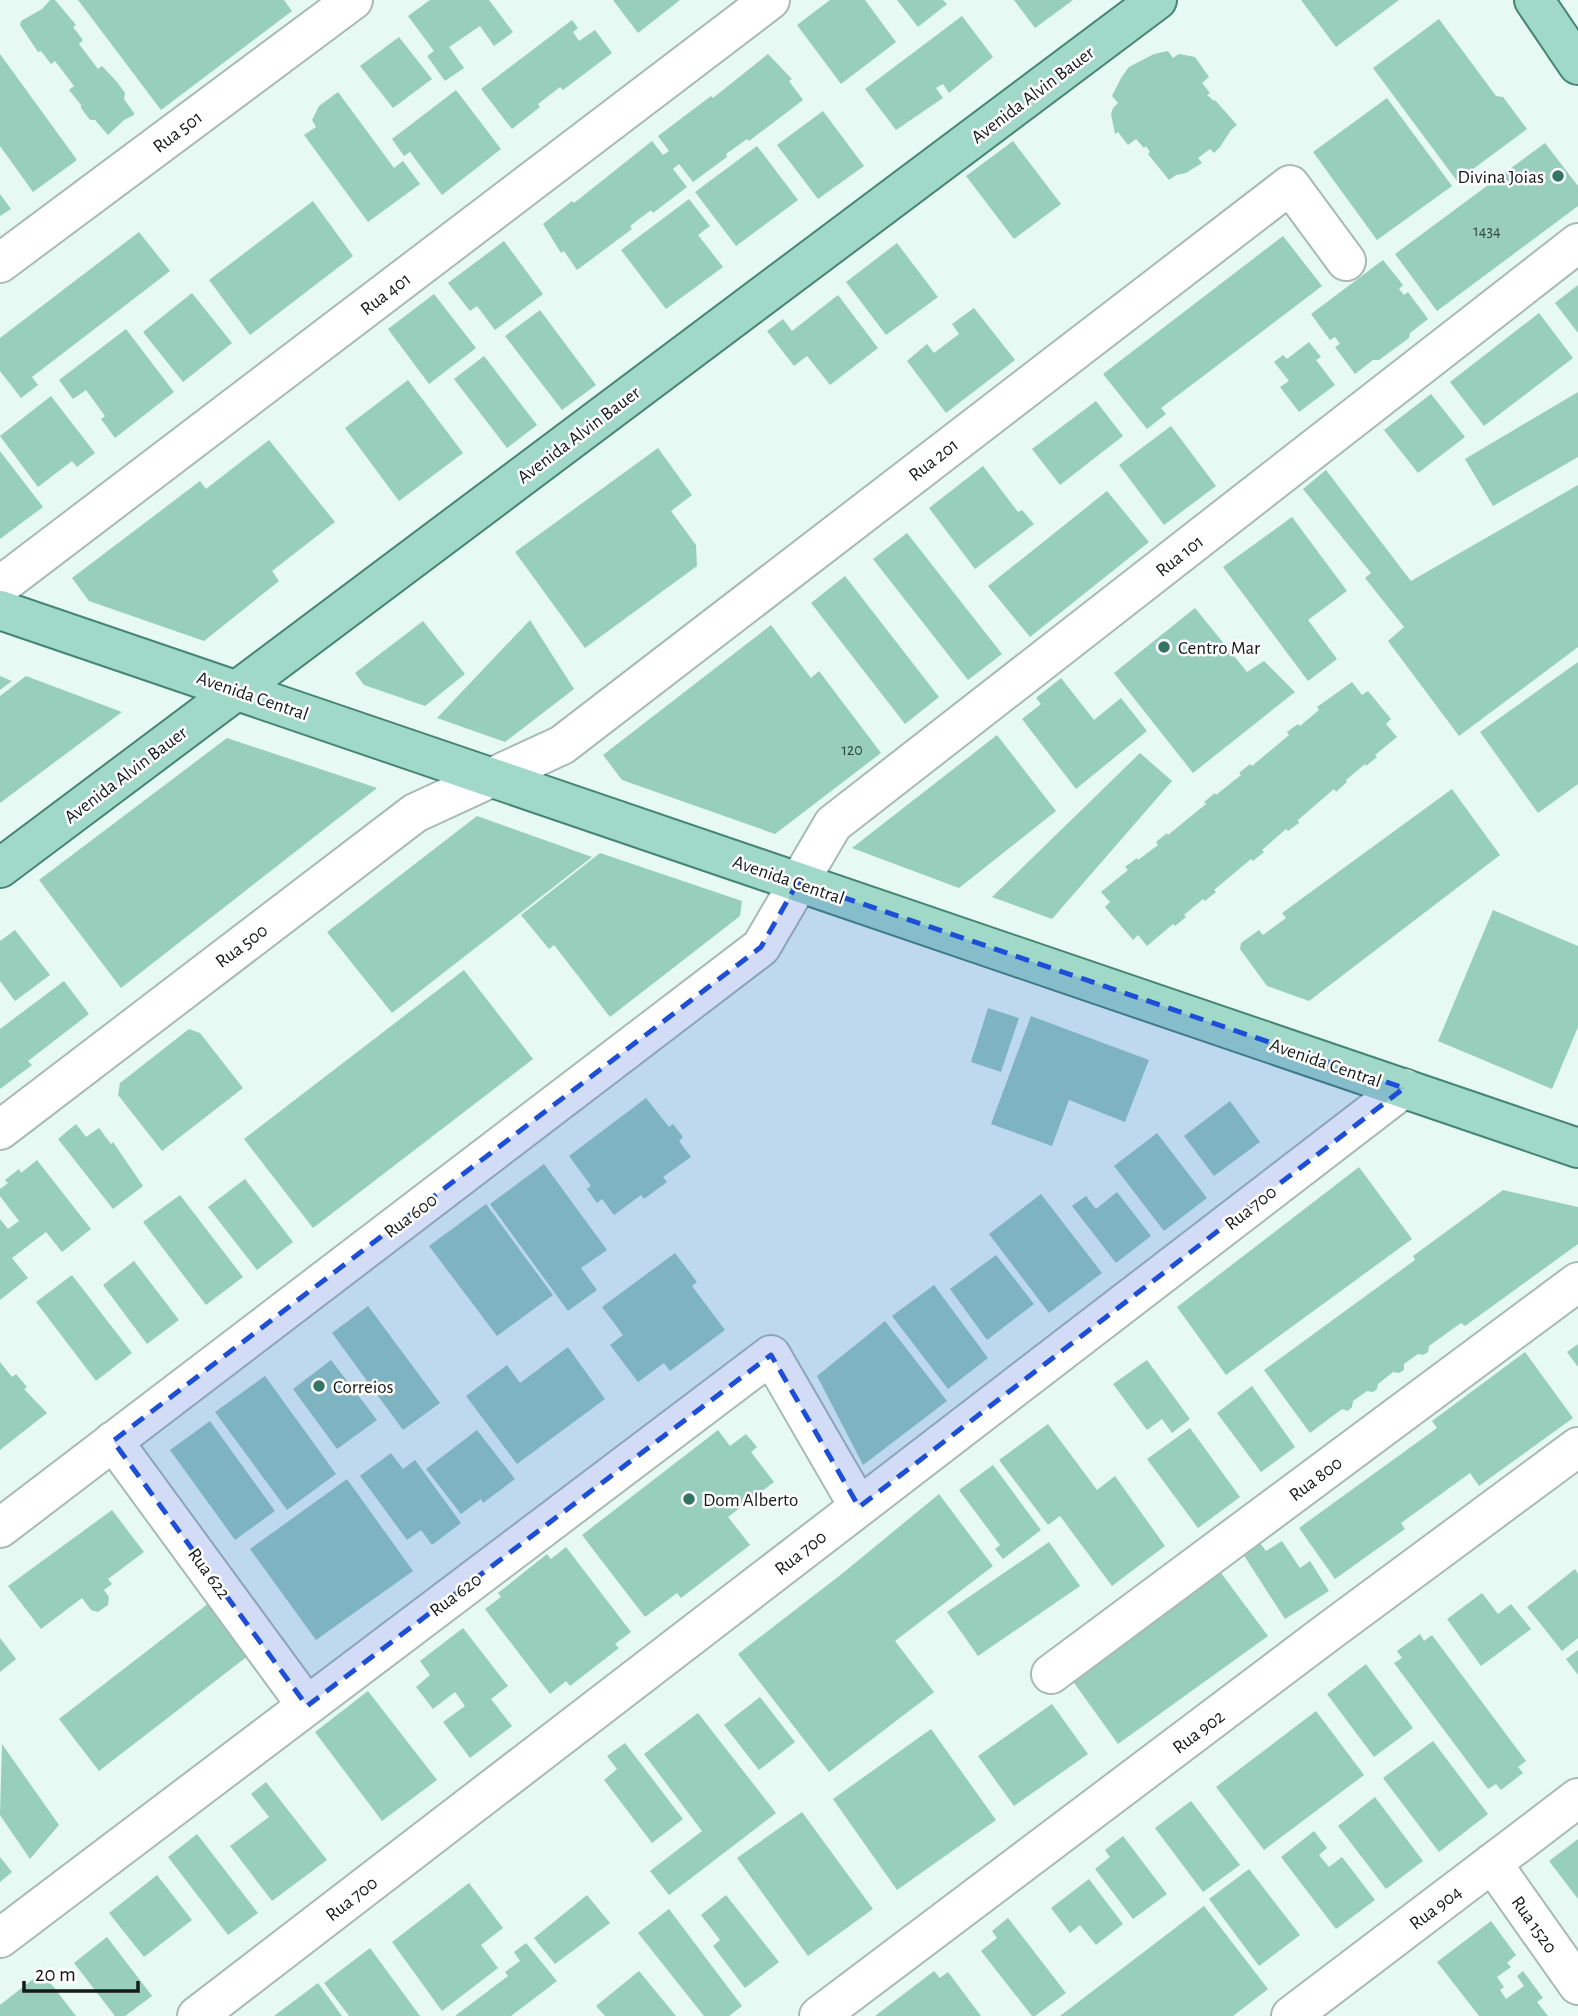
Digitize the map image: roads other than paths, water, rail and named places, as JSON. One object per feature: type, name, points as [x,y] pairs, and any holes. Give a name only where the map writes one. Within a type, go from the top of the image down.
[{"type":"main road","name":"Avenida Alvin Bauer","points":[[0,868],[1157,0]]},
{"type":"main road","points":[[1534,0],[1578,65]]},
{"type":"main road","name":"Avenida Central","points":[[0,610],[1578,1148]]},
{"type":"street","name":"Rua 501","points":[[0,263],[354,0]]},
{"type":"street","name":"Rua 401","points":[[0,586],[770,0]]},
{"type":"street","name":"Rua 201","points":[[492,777],[562,745],[1290,185],[1346,261]]},
{"type":"street","name":"Rua 101","points":[[798,882],[833,824],[1578,243]]},
{"type":"street","name":"Rua 500","points":[[0,1130],[415,813],[492,777]]},
{"type":"street","name":"Rua 600","points":[[0,1528],[761,947],[798,882]]},
{"type":"street","name":"Rua 700","points":[[197,2016],[1404,1088]]},
{"type":"street","name":"Rua 800","points":[[1051,1674],[1578,1282]]},
{"type":"street","name":"Rua 620","points":[[0,1938],[771,1355],[859,1507]]},
{"type":"street","name":"Rua 622","points":[[113,1441],[307,1706]]},
{"type":"street","name":"Rua 902","points":[[819,2016],[1578,1447]]},
{"type":"street","name":"Rua 904","points":[[1292,2016],[1578,1798]]},
{"type":"street","name":"Rua 1520","points":[[1492,1863],[1578,1984]]},
{"type":"place","name":"Divina Joias","points":[[1558,176]]},
{"type":"place","name":"Centro Mar","points":[[1164,647]]},
{"type":"place","name":"Correios","points":[[319,1386]]},
{"type":"place","name":"Dom Alberto","points":[[689,1499]]}]
